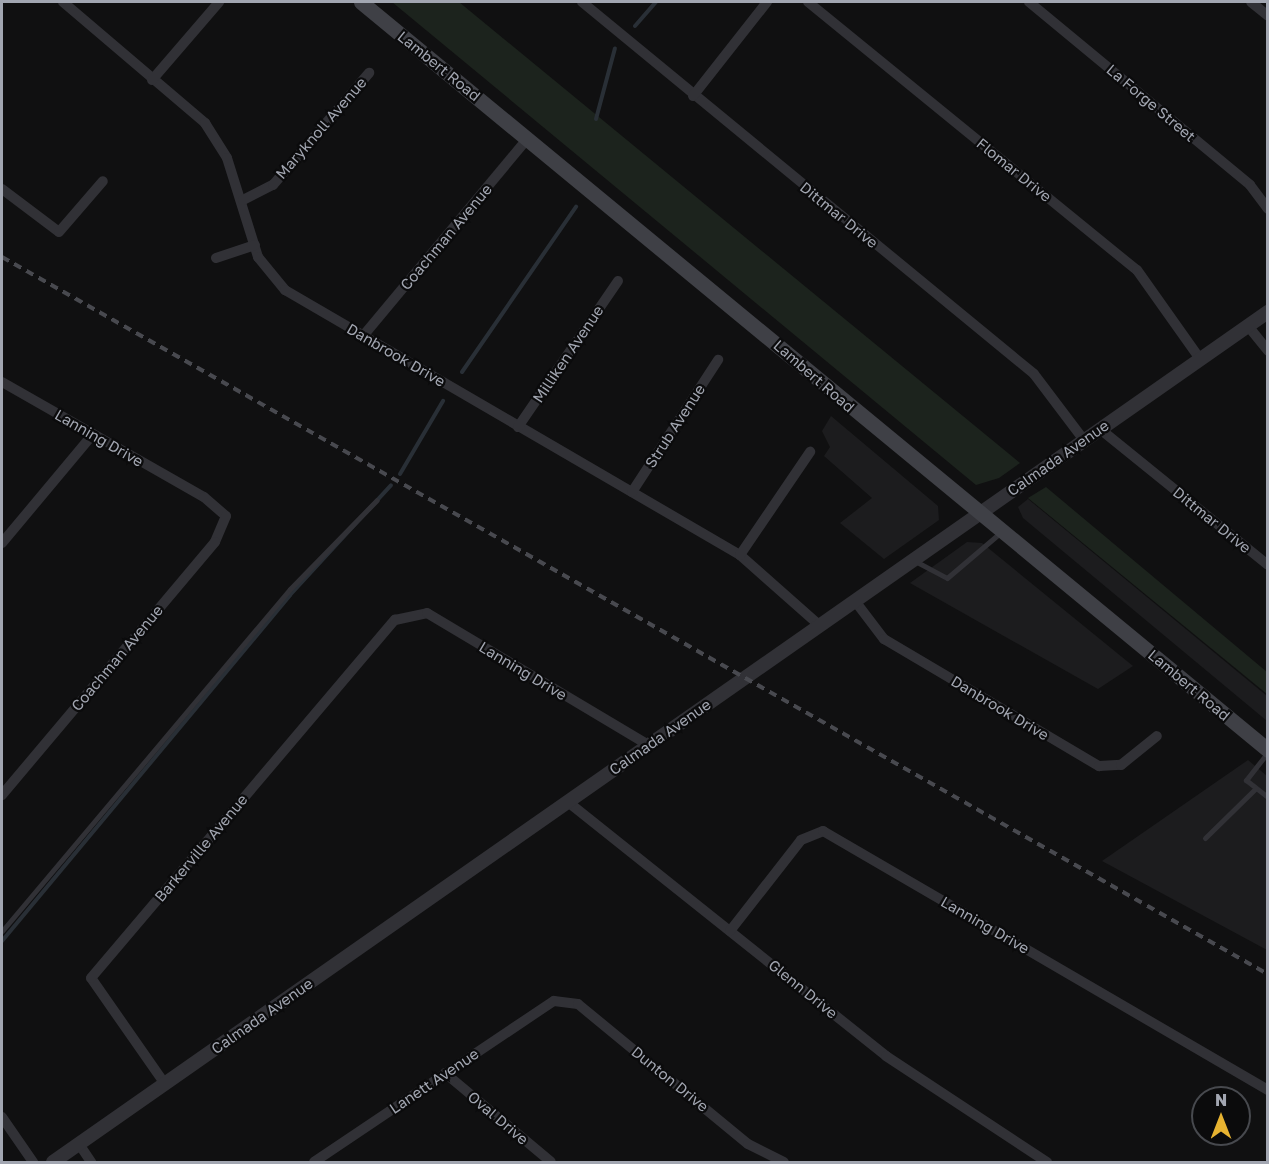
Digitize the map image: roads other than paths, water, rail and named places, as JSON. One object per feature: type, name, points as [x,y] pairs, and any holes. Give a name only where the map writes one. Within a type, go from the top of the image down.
[{"type":"main road","name":"Lambert Road","points":[[361,2],[1268,751]]},
{"type":"street","name":"Danbrook Drive","points":[[63,2],[205,123],[227,158],[243,200],[258,257],[285,290],[740,555],[819,625]]},
{"type":"street","points":[[152,80],[219,2]]},
{"type":"street","name":"Dittmar Drive","points":[[582,2],[693,96],[1034,374],[1084,440]]},
{"type":"street","points":[[693,96],[767,2]]},
{"type":"street","name":"Flomar Drive","points":[[807,2],[1137,270],[1200,359]]},
{"type":"street","name":"La Forge Street","points":[[1029,2],[1250,185],[1268,209]]},
{"type":"street","points":[[1251,2],[1268,15]]},
{"type":"street","name":"Maryknoll Avenue","points":[[243,200],[273,185],[369,73]]},
{"type":"street","name":"Coachman Avenue","points":[[363,336],[528,138]]},
{"type":"street","points":[[2,189],[59,232],[104,181]]},
{"type":"street","points":[[216,258],[255,245]]},
{"type":"street","name":"Milliken Avenue","points":[[518,427],[618,281]]},
{"type":"street","name":"Calmada Avenue","points":[[53,1162],[1268,312]]},
{"type":"street","points":[[1248,326],[1268,351]]},
{"type":"street","name":"Strub Avenue","points":[[632,492],[718,360]]},
{"type":"street","name":"Lanning Drive","points":[[2,382],[204,497],[226,516]]},
{"type":"street","name":"Dittmar Drive","points":[[1100,429],[1268,565]]},
{"type":"street","points":[[2,543],[93,434]]},
{"type":"street","points":[[740,555],[810,452]]},
{"type":"street","name":"Coachman Avenue","points":[[2,795],[215,542],[226,516]]},
{"type":"street","name":"Danbrook Drive","points":[[855,601],[884,639],[1099,766],[1121,765],[1157,736]]},
{"type":"street","name":"Lanning Drive","points":[[395,620],[427,614],[648,745]]},
{"type":"street","name":"Barkerville Avenue","points":[[165,1084],[91,978],[395,620]]},
{"type":"street","name":"Glenn Drive","points":[[568,802],[886,1056],[1047,1162]]},
{"type":"street","name":"Lanning Drive","points":[[730,931],[801,840],[823,831],[1268,1090]]},
{"type":"street","name":"Lanett Avenue","points":[[316,1162],[554,1001]]},
{"type":"street","name":"Dunton Drive","points":[[554,1001],[578,1004],[748,1144],[784,1162]]},
{"type":"street","name":"Oval Drive","points":[[445,1073],[551,1162]]},
{"type":"street","points":[[2,1117],[33,1162]]},
{"type":"street","points":[[79,1144],[91,1162]]},
{"type":"lane","points":[[2,931],[290,589],[377,500]]},
{"type":"lane","points":[[914,560],[947,578],[1002,530]]},
{"type":"lane","points":[[1268,751],[1246,780],[1268,797]]},
{"type":"lane","points":[[1205,838],[1256,788]]},
{"type":"waterway","points":[[635,26],[656,2]]},
{"type":"waterway","points":[[596,119],[615,48]]},
{"type":"waterway","points":[[462,372],[576,207]]},
{"type":"waterway","points":[[400,474],[443,401]]},
{"type":"waterway","points":[[2,941],[290,595],[391,485]]},
{"type":"railway","points":[[2,257],[1268,974]]}]
